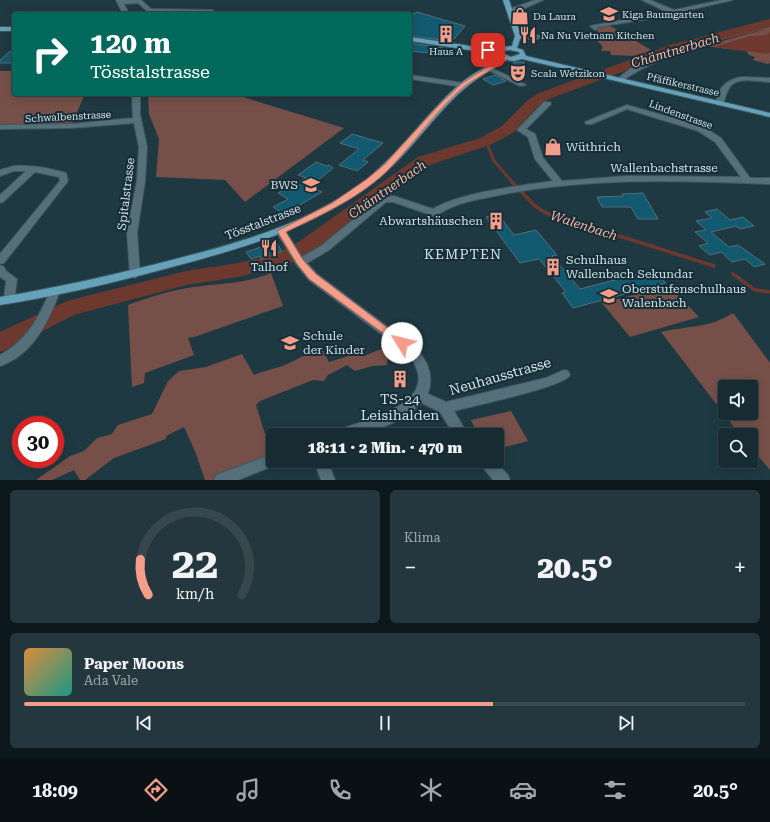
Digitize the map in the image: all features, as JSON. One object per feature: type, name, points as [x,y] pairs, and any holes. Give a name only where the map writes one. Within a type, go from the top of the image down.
[{"type":"main road","points":[[506,0],[518,38],[514,49]]},
{"type":"main road","points":[[0,28],[12,29]]},
{"type":"main road","points":[[412,39],[498,52],[506,48],[514,49],[523,52],[522,57]]},
{"type":"main road","points":[[498,52],[499,55],[505,58]]},
{"type":"main road","name":"Pfäffikerstrasse","points":[[505,58],[522,57],[720,102],[770,115]]},
{"type":"main road","name":"Tösstalstrasse","points":[[5,300],[135,274],[225,250],[281,231],[324,211],[370,181],[388,166],[440,107],[463,85],[505,58]]},
{"type":"street","points":[[510,10],[521,8],[540,0]]},
{"type":"street","points":[[645,0],[673,12]]},
{"type":"street","points":[[595,28],[594,26],[730,0]]},
{"type":"street","points":[[125,12],[120,1],[139,1],[149,10],[156,12],[212,12]]},
{"type":"street","points":[[518,38],[538,37]]},
{"type":"street","points":[[620,80],[642,65],[669,54],[703,45]]},
{"type":"street","points":[[488,68],[522,85]]},
{"type":"street","points":[[412,77],[463,85]]},
{"type":"street","points":[[720,102],[727,85],[731,82],[743,80],[770,80]]},
{"type":"street","name":"Spitalstrasse","points":[[135,274],[132,233],[141,181],[143,153],[135,109],[136,96]]},
{"type":"street","points":[[547,104],[521,130],[532,136],[539,160],[559,183]]},
{"type":"street","name":"Lindenstrasse","points":[[589,122],[627,107],[700,129],[718,140],[747,180]]},
{"type":"street","name":"Schwalbenstrasse","points":[[0,127],[74,126],[137,120]]},
{"type":"street","points":[[0,173],[12,168],[54,172],[63,175],[64,181],[0,261]]},
{"type":"street","points":[[0,200],[32,170]]},
{"type":"street","name":"Wallenbachstrasse","points":[[299,260],[325,248],[384,200],[394,199],[434,213],[451,202],[523,187],[559,183],[653,180],[747,180],[770,182]]},
{"type":"street","points":[[281,231],[299,260],[325,286],[412,351],[419,359],[425,374],[426,382],[420,396],[411,406],[397,415],[360,428]]},
{"type":"street","points":[[0,269],[1,273],[12,280],[5,300]]},
{"type":"street","points":[[0,361],[17,352],[34,335],[48,310],[55,291]]},
{"type":"street","name":"Neuhausstrasse","points":[[445,408],[548,382],[564,375]]},
{"type":"street","points":[[420,396],[445,408],[457,428]]},
{"type":"street","points":[[221,480],[266,463]]},
{"type":"street","points":[[324,468],[328,480]]},
{"type":"street","points":[[492,468],[503,480]]},
{"type":"shaded area","points":[[770,23],[770,28],[709,43],[699,42]]},
{"type":"shaded area","points":[[607,24],[651,50],[637,56],[611,55],[610,51],[601,51],[603,47],[592,35],[597,34],[598,31],[593,26]]},
{"type":"shaded area","points":[[770,28],[770,63],[768,64],[753,60],[755,57],[749,55],[746,51],[704,46]]},
{"type":"shaded area","points":[[770,32],[770,52],[768,54],[713,47],[750,36],[767,35]]},
{"type":"shaded area","points":[[0,71],[12,71],[12,96],[84,96],[71,126],[0,127]]},
{"type":"shaded area","points":[[148,96],[240,96],[344,128],[245,202],[225,180],[156,177],[159,139],[149,114]]},
{"type":"shaded area","points":[[271,273],[283,306],[188,338],[194,355],[145,373],[144,383],[132,387],[128,305],[177,290],[242,281]]},
{"type":"shaded area","points":[[669,286],[699,317],[630,337],[602,303]]},
{"type":"shaded area","points":[[734,314],[770,363],[770,470],[758,456],[758,428],[735,428],[728,420],[758,420],[758,380],[718,380],[718,406],[661,332],[715,322]]},
{"type":"shaded area","points":[[384,348],[388,351],[387,365],[372,366],[355,371],[347,365],[328,375],[324,381],[313,380],[260,401],[256,405],[266,437],[266,463],[221,480],[205,480],[195,451],[184,427],[166,436],[166,439],[114,458],[85,480],[80,480],[74,470],[52,480],[36,480],[53,468],[64,468],[64,460],[70,456],[84,451],[97,438],[112,434],[118,425],[152,414],[168,381],[179,371],[206,367],[242,354],[254,375],[283,366],[322,349],[329,362],[352,355],[366,355]]},
{"type":"shaded area","points":[[511,411],[528,441],[504,447],[504,428],[475,428],[471,420]]},
{"type":"building","points":[[417,12],[465,26],[454,39],[449,41],[412,36],[412,14]]},
{"type":"building","points":[[412,43],[443,48],[438,54],[412,51]]},
{"type":"building","points":[[12,50],[12,63],[0,63],[0,60]]},
{"type":"building","points":[[514,62],[524,62],[522,71],[512,70]]},
{"type":"building","points":[[495,75],[506,81],[493,85],[483,79]]},
{"type":"building","points":[[352,134],[383,143],[363,160],[368,162],[357,171],[339,165],[359,149],[340,143]]},
{"type":"building","points":[[316,162],[327,166],[329,165],[333,168],[311,186],[322,192],[284,214],[273,207],[288,199],[278,193],[306,178],[298,175]]},
{"type":"building","points":[[643,193],[658,219],[638,219],[631,207],[602,207],[597,197],[623,196],[622,194]]},
{"type":"building","points":[[717,209],[730,220],[743,217],[754,226],[740,229],[736,226],[711,232],[729,247],[738,245],[765,264],[754,267],[745,259],[732,262],[721,252],[710,255],[699,246],[708,243],[695,232],[706,230],[696,221],[712,218],[705,212]]},
{"type":"building","name":"Schulhaus Wallenbach Sekundar","points":[[498,214],[514,235],[536,230],[557,255],[552,256],[580,289],[653,270],[666,283],[573,308],[562,293],[566,292],[539,259],[520,263],[486,217]]},
{"type":"building","name":"Talhof","points":[[273,243],[277,244],[282,251],[261,259],[260,256],[251,259],[246,252]]},
{"type":"building","name":"TS-24 Leisihalden","points":[[402,374],[406,382],[397,385],[393,377]]},
{"type":"waterway","name":"Chämtnerbach","points":[[0,343],[67,309],[186,278],[238,270],[280,260],[307,246],[424,161],[486,141],[508,129],[533,103],[544,96],[674,48],[770,23]]},
{"type":"waterway","name":"Walenbach","points":[[486,141],[494,161],[513,183]]},
{"type":"waterway","name":"Walenbach","points":[[512,182],[535,206],[546,213],[592,230],[613,234],[714,266]]},
{"type":"waterway","points":[[733,274],[755,290],[770,292]]},
{"type":"place","name":"Kiga Baumgarten","points":[[609,14]]},
{"type":"place","name":"Da Laura","points":[[520,16]]},
{"type":"place","name":"Haus A","points":[[446,34]]},
{"type":"place","name":"Na Nu Vietnam Kitchen","points":[[528,35]]},
{"type":"place","name":"Scala Wetzikon","points":[[518,73]]},
{"type":"place","name":"Wüthrich","points":[[553,147]]},
{"type":"place","name":"BWS","points":[[311,185]]},
{"type":"place","name":"Abwartshäuschen","points":[[496,221]]},
{"type":"place","name":"Talhof","points":[[269,248]]},
{"type":"place","name":"Schulhaus Wallenbach Sekundar","points":[[553,267]]},
{"type":"place","name":"Oberstufenschulhaus Walenbach","points":[[609,296]]},
{"type":"place","name":"Schule der Kinder","points":[[290,343]]},
{"type":"place","name":"TS-24 Leisihalden","points":[[400,379]]},
{"type":"district","name":"KEMPTEN","points":[[463,254]]},
{"type":"route","points":[[402,343],[313,277],[300,262],[281,231],[335,205],[370,181],[388,166],[440,107],[463,85],[505,58],[499,55],[498,52],[488,50]]}]
